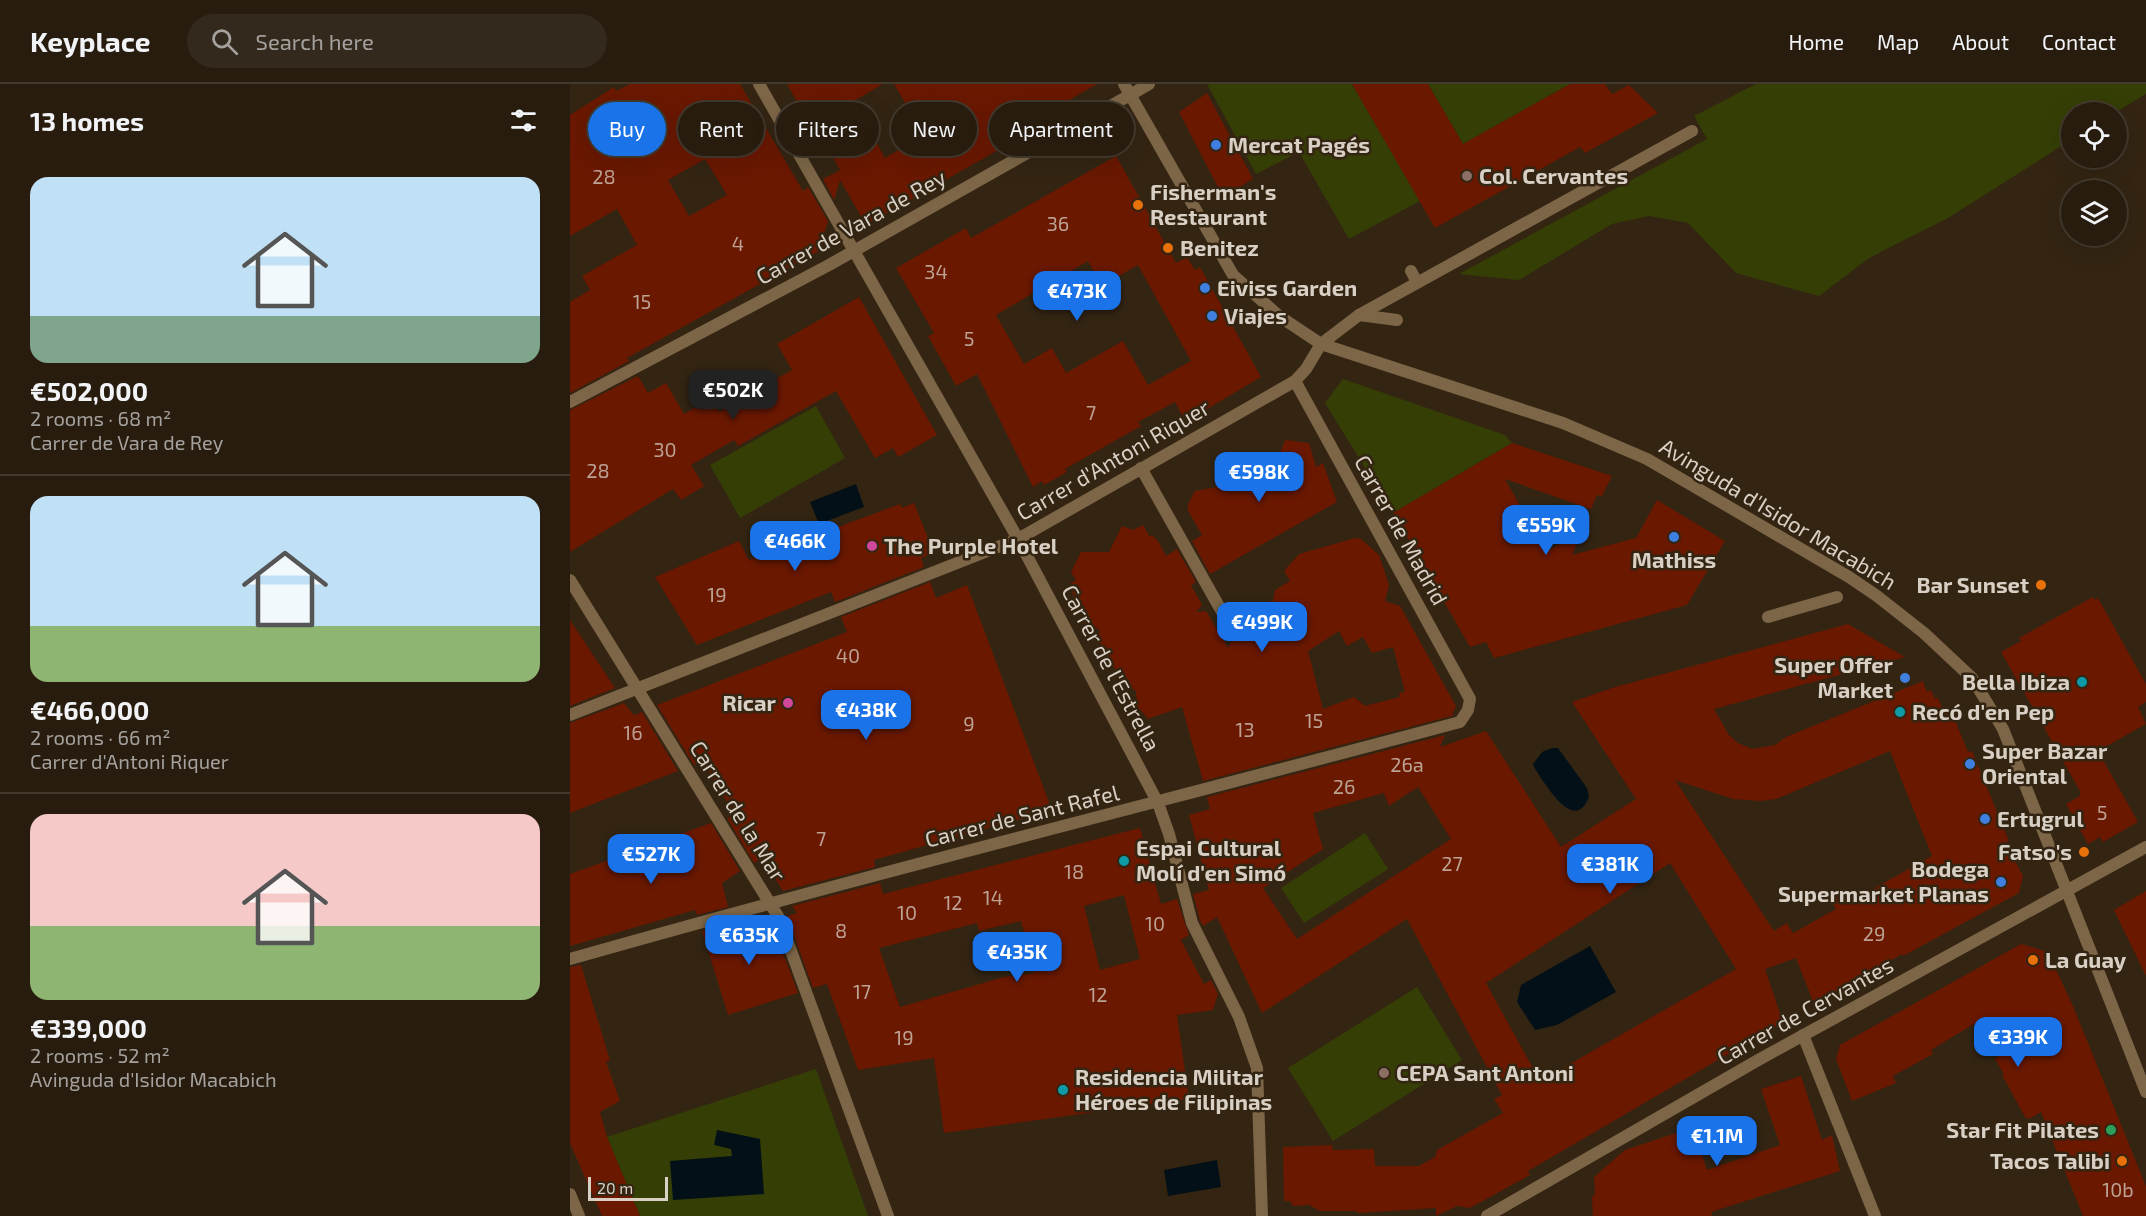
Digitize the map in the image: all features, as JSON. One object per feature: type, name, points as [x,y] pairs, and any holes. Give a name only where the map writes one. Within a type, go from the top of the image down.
[{"type":"street","name":"Carrer de l'Estrella","points":[[759,84],[1018,538],[1158,802],[1169,834],[1192,923],[1239,1017],[1257,1068],[1262,1216]]},
{"type":"street","name":"Carrer de Vara de Rey","points":[[570,402],[854,250],[1127,89],[1149,84]]},
{"type":"street","points":[[1127,89],[1233,275],[1279,316],[1321,344],[1359,315],[1692,131]]},
{"type":"street","points":[[1411,271],[1417,282]]},
{"type":"street","points":[[1359,315],[1397,320]]},
{"type":"street","name":"Carrer d'Antoni Riquer","points":[[570,715],[1018,538],[1295,381],[1306,369],[1321,344]]},
{"type":"street","name":"Avinguda d'Isidor Macabich","points":[[1321,344],[1563,423],[1647,459],[1849,577],[1924,633],[1972,678],[2004,729],[2146,1092]]},
{"type":"street","name":"Carrer de Madrid","points":[[1295,381],[1470,699]]},
{"type":"street","points":[[1141,468],[1226,619]]},
{"type":"street","name":"Carrer de la Mar","points":[[570,580],[779,918],[888,1216]]},
{"type":"street","points":[[1768,617],[1837,597]]},
{"type":"street","name":"Carrer de Sant Rafel","points":[[570,959],[770,902],[1460,722],[1468,710],[1470,699]]},
{"type":"street","name":"Carrer de Cervantes","points":[[1487,1216],[1803,1035],[2146,847]]},
{"type":"street","points":[[1803,1035],[1875,1216]]},
{"type":"street","points":[[570,1194],[579,1216]]},
{"type":"green space","points":[[1207,84],[1352,84],[1419,199],[1418,202],[1349,239],[1299,152],[1256,174]]},
{"type":"green space","points":[[1428,84],[1570,84],[1463,144]]},
{"type":"green space","points":[[1756,84],[2146,84],[2146,94],[2127,105],[2127,102],[2061,102],[2061,146],[1948,218],[1869,258],[1819,296],[1736,273],[1688,223],[1649,216],[1612,224],[1519,280],[1459,274],[1707,139],[1694,116]]},
{"type":"green space","points":[[1343,379],[1505,435],[1512,443],[1393,513],[1325,403]]},
{"type":"green space","points":[[816,406],[845,458],[740,518],[710,465]]},
{"type":"green space","points":[[1365,833],[1388,869],[1304,923],[1281,888]]},
{"type":"green space","points":[[1417,987],[1462,1060],[1333,1141],[1288,1068]]},
{"type":"green space","points":[[816,1069],[868,1216],[640,1216],[607,1137]]},
{"type":"shaded area","points":[[856,484],[864,507],[819,524],[810,502]]},
{"type":"shaded area","points":[[1558,748],[1587,788],[1589,797],[1583,807],[1576,811],[1568,809],[1560,802],[1533,764],[1542,752]]},
{"type":"shaded area","points":[[1590,946],[1616,992],[1557,1025],[1535,1030],[1517,1002],[1521,985]]},
{"type":"shaded area","points":[[717,1130],[760,1139],[764,1194],[673,1200],[670,1161],[732,1156],[731,1149],[714,1145]]},
{"type":"shaded area","points":[[1217,1160],[1221,1187],[1168,1196],[1164,1170]]},
{"type":"building","points":[[630,84],[740,84],[751,102],[678,102],[678,156],[764,156],[764,125],[776,145],[776,156],[782,156],[803,191],[808,187],[828,221],[819,251],[627,358],[629,361],[570,393],[570,302],[590,290],[582,276],[637,245],[617,209],[570,236],[570,115],[588,104],[588,156],[666,156],[666,102],[590,102],[614,87],[616,91]],"holes":[[[705,159],[727,195],[689,216],[668,180]]]},
{"type":"building","points":[[787,84],[883,84],[855,102],[797,102]]},
{"type":"building","points":[[894,84],[1097,84],[1066,102],[989,102],[989,155],[866,225],[840,180],[834,200],[823,179],[840,170],[832,156],[879,156],[879,147],[885,158],[891,154],[977,156],[977,102],[905,102]]},
{"type":"building","name":"Col. Cervantes","points":[[1352,84],[1428,84],[1463,144],[1570,84],[1605,84],[1612,94],[1629,85],[1658,113],[1585,153],[1580,147],[1435,228]]},
{"type":"building","name":"Mercat Pagés","points":[[1207,93],[1253,179],[1223,197],[1179,112]]},
{"type":"building","points":[[1116,156],[1176,263],[1187,257],[1195,270],[1200,267],[1261,377],[1197,415],[1195,410],[1183,417],[1175,402],[1138,422],[1141,426],[1065,469],[1067,472],[1044,485],[1042,481],[1033,487],[977,374],[956,386],[928,336],[934,333],[896,268],[966,228],[971,238]],"holes":[[[1088,261],[1102,286],[1138,265],[1191,361],[1148,385],[1123,341],[1066,373],[1052,348],[1024,364],[996,315]]]},
{"type":"building","points":[[859,297],[937,435],[898,457],[893,448],[875,458],[836,391],[738,446],[734,440],[691,465],[704,486],[681,500],[673,489],[570,552],[570,410],[638,376],[648,393],[666,383],[684,414],[711,398],[719,412],[792,370],[777,344]]},
{"type":"building","points":[[1285,440],[1309,443],[1316,467],[1323,463],[1337,502],[1210,574],[1192,541],[1202,535],[1188,511],[1188,504],[1195,491],[1233,484],[1228,474],[1233,456],[1243,455],[1264,462],[1280,453]]},
{"type":"building","points":[[1512,443],[1612,476],[1602,496],[1597,495],[1591,509],[1505,479],[1546,552],[1582,531],[1572,555],[1636,538],[1657,500],[1725,541],[1687,605],[1494,658],[1486,642],[1470,647],[1393,513]]},
{"type":"building","points":[[914,503],[934,553],[921,558],[924,567],[835,602],[831,592],[697,645],[655,577],[739,541],[749,560],[900,504],[902,508]]},
{"type":"building","points":[[1143,525],[1150,537],[1152,535],[1158,541],[1166,556],[1177,549],[1196,582],[1191,585],[1202,605],[1196,612],[1206,611],[1228,648],[1251,604],[1273,601],[1275,590],[1290,581],[1284,571],[1299,554],[1355,538],[1361,539],[1379,555],[1389,585],[1385,601],[1400,606],[1456,706],[1452,716],[1203,781],[1182,707],[1148,719],[1137,706],[1136,691],[1126,685],[1100,646],[1099,629],[1084,625],[1086,616],[1072,592],[1074,590],[1070,584],[1076,580],[1071,572],[1081,552],[1109,552],[1122,526],[1133,530]],"holes":[[[1339,631],[1347,646],[1363,637],[1372,653],[1393,647],[1405,692],[1399,693],[1400,697],[1365,706],[1354,697],[1323,709],[1308,651]]]},
{"type":"building","points":[[930,582],[936,598],[967,585],[1052,810],[874,860],[875,867],[783,891],[762,858],[754,863],[727,818],[735,815],[702,761],[694,765],[657,705],[847,632],[841,617]]},
{"type":"building","name":"Bella Ibiza","points":[[2093,597],[2095,600],[2098,598],[2146,684],[2146,702],[2138,707],[2146,724],[2098,751],[2138,822],[2103,842],[2100,837],[2088,844],[2066,804],[2080,796],[2080,791],[2001,652],[2021,641],[2019,638]]},
{"type":"building","points":[[570,620],[615,688],[570,706]]},
{"type":"building","points":[[1848,624],[1905,657],[1714,709],[1729,735],[1738,743],[1752,749],[1775,745],[1786,737],[1923,681],[1927,692],[1931,690],[1935,699],[1938,698],[1943,710],[1950,708],[1968,752],[1972,751],[2009,841],[2005,842],[2023,876],[2019,893],[1903,956],[1902,954],[1814,1004],[1796,958],[1765,969],[1783,1022],[1528,1171],[1530,1175],[1470,1208],[1457,1206],[1436,1216],[1436,1208],[1358,1213],[1356,1211],[1320,1211],[1309,1205],[1293,1206],[1290,1201],[1284,1201],[1283,1147],[1332,1145],[1333,1150],[1374,1149],[1375,1166],[1419,1166],[1435,1157],[1437,1150],[1503,1113],[1494,1099],[1502,1095],[1407,919],[1262,1013],[1217,917],[1203,926],[1200,920],[1193,894],[1209,890],[1189,815],[1210,809],[1207,797],[1445,735],[1440,747],[1486,731],[1561,847],[1636,799],[1572,702],[1615,687]],"holes":[[[1890,751],[1932,856],[1855,899],[1849,889],[1830,900],[1836,909],[1793,933],[1787,923],[1774,931],[1675,780],[1733,799],[1761,801],[1776,799]],[[1418,787],[1451,839],[1297,939],[1263,888],[1323,849],[1313,813],[1384,793],[1389,806]],[[1670,863],[1736,969],[1540,1081],[1486,983]]]},
{"type":"building","points":[[624,703],[634,715],[642,712],[678,771],[570,813],[570,723]]},
{"type":"building","points":[[711,823],[740,871],[722,883],[728,907],[697,915],[695,910],[570,946],[570,874]]},
{"type":"building","points":[[1140,828],[1161,904],[1177,899],[1189,935],[1181,940],[1204,984],[1211,980],[1218,994],[1213,1010],[1177,1015],[1189,1099],[944,1133],[934,1058],[858,1070],[827,984],[813,988],[787,916],[797,913],[792,906],[880,883],[883,894]],"holes":[[[1124,895],[1140,959],[1100,970],[1084,906]],[[1021,921],[1034,973],[1004,977],[900,1007],[879,948],[977,923],[979,931]]]},
{"type":"building","points":[[2146,891],[2146,976],[2114,910]]},
{"type":"building","points":[[771,921],[798,993],[728,1015],[702,931],[732,922],[735,933]]},
{"type":"building","points":[[2021,944],[2048,952],[2073,1006],[2146,1186],[2146,1216],[2083,1216],[2041,1112],[2029,1119],[2025,1117],[2002,1075],[2004,1074],[1995,1059],[1998,1057],[1977,1022],[1931,1050],[1933,1054],[1893,1076],[1896,1083],[1852,1101],[1836,1059],[1840,1045]]},
{"type":"building","points":[[581,965],[610,1060],[606,1062],[620,1101],[600,1112],[607,1137],[640,1216],[602,1216],[570,1143],[570,967]]},
{"type":"building","points":[[1801,1076],[1822,1140],[1832,1135],[1840,1171],[1711,1212],[1712,1216],[1593,1216],[1594,1177],[1625,1150],[1682,1131],[1689,1144],[1692,1143],[1696,1154],[1701,1152],[1707,1170],[1780,1145],[1761,1089]]},
{"type":"place","name":"Mercat Pagés","points":[[1216,145]]},
{"type":"place","name":"Col. Cervantes","points":[[1467,176]]},
{"type":"place","name":"Fisherman's Restaurant","points":[[1138,205]]},
{"type":"place","name":"Benitez","points":[[1168,248]]},
{"type":"place","name":"Eiviss Garden","points":[[1205,288]]},
{"type":"place","name":"Viajes","points":[[1212,316]]},
{"type":"place","name":"Mathiss","points":[[1674,537]]},
{"type":"place","name":"The Purple Hotel","points":[[872,546]]},
{"type":"place","name":"Bar Sunset","points":[[2041,585]]},
{"type":"place","name":"Super Offer Market","points":[[1905,678]]},
{"type":"place","name":"Bella Ibiza","points":[[2082,682]]},
{"type":"place","name":"Ricar","points":[[788,703]]},
{"type":"place","name":"Recó d'en Pep","points":[[1900,712]]},
{"type":"place","name":"Super Bazar Oriental","points":[[1970,764]]},
{"type":"place","name":"Ertugrul","points":[[1985,819]]},
{"type":"place","name":"Fatso's","points":[[2084,852]]},
{"type":"place","name":"Espai Cultural Molí d'en Simó","points":[[1124,861]]},
{"type":"place","name":"Bodega Supermarket Planas","points":[[2001,882]]},
{"type":"place","name":"La Guay","points":[[2033,960]]},
{"type":"place","name":"CEPA Sant Antoni","points":[[1384,1073]]},
{"type":"place","name":"Residencia Militar Héroes de Filipinas","points":[[1063,1090]]},
{"type":"place","name":"Star Fit Pilates","points":[[2111,1130]]},
{"type":"place","name":"Tacos Talibi","points":[[2122,1161]]}]
